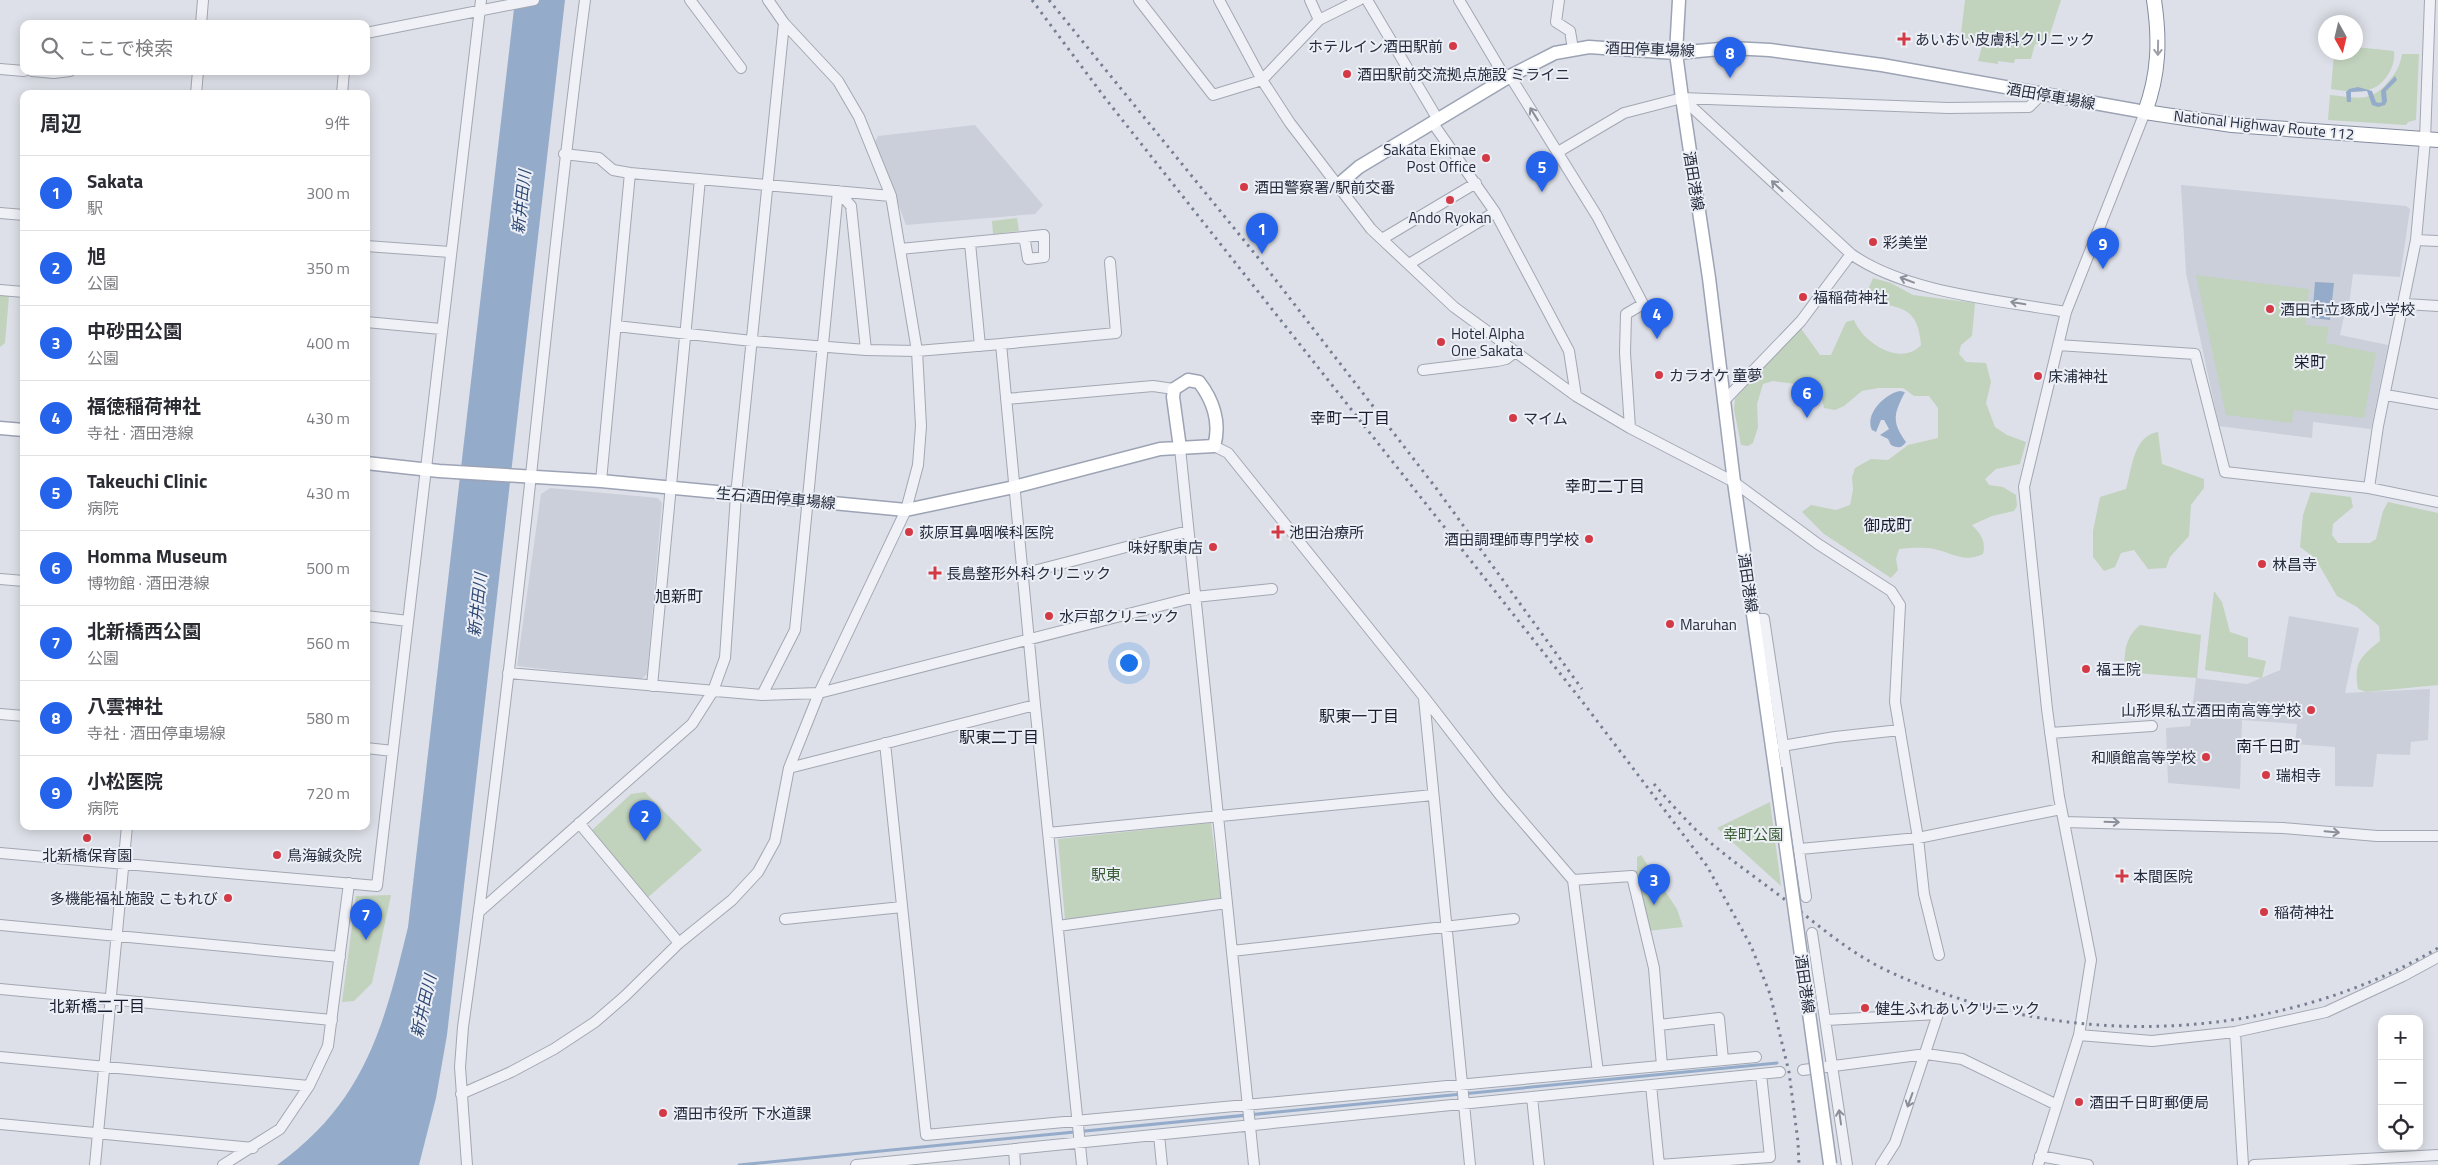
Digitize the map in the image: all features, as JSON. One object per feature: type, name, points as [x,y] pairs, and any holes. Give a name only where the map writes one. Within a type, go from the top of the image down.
[{"type":"highway","points":[[2145,112],[2154,88],[2158,58],[2154,0]]},
{"type":"highway","name":"National Highway Route 112","points":[[2145,112],[2232,125],[2431,140]]},
{"type":"main road","name":"酒田港線","points":[[1679,0],[1676,53],[1830,1165]]},
{"type":"main road","name":"酒田停車場線","points":[[1338,185],[1359,167],[1508,78],[1555,53],[1589,47],[1676,53],[1731,48],[1770,50],[1882,65],[2145,112]]},
{"type":"main road","points":[[1180,448],[1173,397],[1174,389],[1188,380],[1199,382],[1209,395],[1215,410],[1217,437],[1214,446]]},
{"type":"main road","points":[[0,428],[20,430]]},
{"type":"main road","name":"生石酒田停車場線","points":[[370,464],[440,471],[601,481],[906,510],[1014,487],[1160,449],[1214,446]]},
{"type":"street","points":[[201,20],[203,0]]},
{"type":"street","points":[[370,32],[480,5],[510,4],[534,0]]},
{"type":"street","points":[[467,1165],[460,1067],[463,1027],[480,911],[508,673],[525,476],[564,154],[585,0]]},
{"type":"street","points":[[690,0],[741,68]]},
{"type":"street","points":[[461,1094],[511,1072],[554,1049],[595,1022],[625,996],[679,943],[732,900],[758,872],[775,841],[789,768],[819,693],[906,510],[918,465],[920,426],[917,351],[891,196],[859,117],[838,81],[784,23],[768,0]]},
{"type":"street","points":[[1139,0],[1213,95],[1262,80],[1318,20],[1359,0]]},
{"type":"street","points":[[1219,0],[1262,80],[1290,123],[1371,229],[1454,307],[1514,353],[1576,396],[1630,428],[1734,482],[1818,544],[1892,591],[1900,605],[1895,702],[1918,838],[1924,894],[1939,955]]},
{"type":"street","points":[[1310,0],[1318,20]]},
{"type":"street","points":[[1367,0],[1435,120],[1495,212],[1569,351],[1576,396]]},
{"type":"street","points":[[1459,0],[1508,78],[1558,152],[1597,216],[1643,304],[1626,314],[1625,353],[1630,428]]},
{"type":"street","points":[[1559,0],[1556,22],[1570,31],[1573,49]]},
{"type":"street","points":[[2369,488],[2378,426],[2405,304],[2431,140],[2430,0]]},
{"type":"street","points":[[0,853],[377,886],[480,5]]},
{"type":"street","points":[[480,911],[692,724],[713,691],[724,658],[736,494],[784,23]]},
{"type":"street","points":[[0,68],[20,70]]},
{"type":"street","points":[[196,90],[198,75]]},
{"type":"street","points":[[342,90],[344,75]]},
{"type":"street","points":[[1558,152],[1624,114],[1682,98],[1948,108],[2029,108],[2042,94]]},
{"type":"street","points":[[1682,98],[1850,254],[1863,263],[1923,286],[2066,312]]},
{"type":"street","points":[[2088,1165],[2039,1161],[2079,1035],[2091,960],[2061,809],[2050,733],[2024,488],[2066,312],[2145,112]]},
{"type":"street","points":[[564,154],[599,158],[613,170],[630,173],[891,196]]},
{"type":"street","points":[[601,481],[630,173]]},
{"type":"street","points":[[652,686],[700,179]]},
{"type":"street","points":[[1382,239],[1476,183]]},
{"type":"street","points":[[762,695],[795,630],[838,191]]},
{"type":"street","points":[[838,191],[851,206],[866,350]]},
{"type":"street","points":[[1409,264],[1495,212]]},
{"type":"street","points":[[0,213],[20,215]]},
{"type":"street","points":[[900,249],[1022,238]]},
{"type":"street","points":[[2416,240],[2438,241]]},
{"type":"street","points":[[970,243],[980,346]]},
{"type":"street","points":[[370,246],[450,252]]},
{"type":"street","points":[[1724,402],[1800,321],[1850,254]]},
{"type":"street","points":[[616,326],[822,347],[917,351],[1116,333],[1110,262]]},
{"type":"street","points":[[0,290],[20,292]]},
{"type":"street","points":[[2405,304],[2438,306]]},
{"type":"street","points":[[370,322],[441,329]]},
{"type":"street","points":[[1001,344],[1022,574],[1082,1165]]},
{"type":"street","points":[[2058,346],[2195,354],[2225,472],[2369,488],[2438,502]]},
{"type":"street","points":[[1424,370],[1497,361],[1506,359],[1514,353]]},
{"type":"street","points":[[1006,399],[1153,386],[1174,389]]},
{"type":"street","points":[[2386,395],[2438,404]]},
{"type":"street","points":[[1214,446],[1228,453],[1424,696],[1500,795],[1573,880],[1598,1072]]},
{"type":"street","points":[[1180,448],[1254,1165]]},
{"type":"street","points":[[1022,574],[1188,531]]},
{"type":"street","points":[[0,579],[20,581]]},
{"type":"street","points":[[508,673],[762,695],[819,693],[1195,597],[1272,589]]},
{"type":"street","points":[[370,616],[408,621]]},
{"type":"street","points":[[1753,619],[1764,619],[1806,897]]},
{"type":"street","points":[[1424,696],[1470,1165]]},
{"type":"street","points":[[789,768],[1035,705]]},
{"type":"street","points":[[0,714],[20,716]]},
{"type":"street","points":[[2050,733],[2152,726]]},
{"type":"street","points":[[1782,746],[1900,730]]},
{"type":"street","points":[[885,743],[926,1135],[1756,1057]]},
{"type":"street","points":[[370,748],[393,751]]},
{"type":"street","points":[[1048,833],[1433,795]]},
{"type":"street","points":[[1800,849],[1918,838],[2061,809]]},
{"type":"street","points":[[2064,822],[2284,828],[2377,836],[2438,836]]},
{"type":"street","points":[[579,823],[679,943]]},
{"type":"street","points":[[95,1165],[127,830]]},
{"type":"street","points":[[1573,880],[1632,876],[1654,968],[1662,1066]]},
{"type":"street","points":[[223,1165],[253,1148],[280,1129],[309,1086],[328,1046],[349,884]]},
{"type":"street","points":[[1058,926],[1227,903]]},
{"type":"street","points":[[785,919],[902,907]]},
{"type":"street","points":[[1232,951],[1514,919]]},
{"type":"street","points":[[0,925],[340,957]]},
{"type":"street","points":[[1812,933],[1847,1165]]},
{"type":"street","points":[[2079,1035],[2152,1041],[2236,1032],[2326,1012],[2403,976],[2438,956]]},
{"type":"street","points":[[0,989],[332,1020]]},
{"type":"street","points":[[1826,1020],[1938,1014],[1895,1143],[1881,1165]]},
{"type":"street","points":[[1659,1025],[1719,1018],[1723,1060]]},
{"type":"street","points":[[2236,1032],[2243,1165]]},
{"type":"street","points":[[1803,1070],[1926,1054],[1962,1059],[2057,1105]]},
{"type":"street","points":[[0,1057],[104,1065],[309,1086]]},
{"type":"street","points":[[1697,1062],[1698,1080]]},
{"type":"street","points":[[856,1165],[917,1162],[1080,1142],[1780,1072]]},
{"type":"street","points":[[1651,1085],[1659,1165],[1770,1161],[1761,1074]]},
{"type":"street","points":[[1532,1097],[1539,1165]]},
{"type":"street","points":[[0,1124],[253,1148]]},
{"type":"street","points":[[1159,1134],[1162,1165]]},
{"type":"street","points":[[1014,1149],[1015,1165]]},
{"type":"street","points":[[2254,1165],[2438,1155]]},
{"type":"shaded area","points":[[975,125],[1043,205],[1035,214],[906,225],[875,142],[878,136]]},
{"type":"shaded area","name":"酒田市立琢成小学校","points":[[2181,185],[2406,206],[2410,209],[2400,277],[2353,274],[2349,305],[2345,312],[2340,335],[2388,345],[2371,429],[2313,422],[2312,438],[2219,426],[2186,273]]},
{"type":"shaded area","points":[[550,488],[658,498],[662,503],[647,674],[640,680],[517,666],[541,494]]},
{"type":"shaded area","name":"山形県私立酒田南高等学校","points":[[2289,616],[2359,628],[2345,693],[2430,689],[2428,740],[2411,742],[2410,755],[2377,754],[2373,787],[2335,786],[2335,747],[2295,744],[2297,724],[2242,720],[2240,789],[2168,783],[2166,728],[2190,726],[2196,678],[2247,684],[2280,670]]},
{"type":"green space","points":[[1965,0],[2061,0],[2047,43],[2035,44],[2031,59],[2015,59],[2014,63],[1998,61],[1998,64],[1978,61],[1982,47],[1960,42]]},
{"type":"green space","points":[[2363,48],[2394,51],[2392,68],[2377,86],[2356,92],[2331,89],[2333,60],[2363,60]]},
{"type":"green space","points":[[2402,54],[2419,54],[2416,120],[2408,122],[2406,125],[2328,120],[2330,95],[2362,98],[2375,94],[2393,76],[2399,66]]},
{"type":"green space","points":[[1017,218],[1019,231],[993,234],[992,221]]},
{"type":"green space","points":[[2196,275],[2309,289],[2305,325],[2329,327],[2326,343],[2376,353],[2364,418],[2294,410],[2292,423],[2226,415]]},
{"type":"green space","points":[[1873,278],[1891,283],[1913,295],[1975,303],[1972,336],[1961,345],[1959,354],[1966,362],[1986,363],[1991,382],[1986,403],[1995,427],[2007,435],[2026,442],[2020,464],[1996,469],[1985,479],[1989,485],[2003,487],[2016,495],[2017,506],[2014,511],[1992,516],[1972,525],[1982,538],[1984,545],[1983,554],[1970,558],[1930,548],[1899,549],[1896,559],[1898,570],[1891,578],[1824,534],[1802,512],[1811,505],[1836,510],[1850,505],[1853,490],[1852,477],[1855,468],[1871,459],[1888,460],[1908,445],[1938,438],[1938,408],[1929,396],[1914,396],[1903,388],[1878,388],[1862,391],[1844,406],[1835,410],[1824,408],[1819,387],[1773,381],[1763,384],[1757,404],[1758,427],[1753,443],[1748,446],[1741,445],[1734,410],[1735,399],[1800,327],[1820,355],[1831,355],[1846,322],[1854,320],[1865,337],[1874,344],[1893,353],[1903,354],[1913,351],[1921,345],[1916,323],[1906,311],[1890,305],[1868,301],[1866,295]]},
{"type":"green space","points":[[0,292],[9,296],[5,343],[0,347]]},
{"type":"green space","points":[[2158,432],[2162,464],[2204,479],[2204,488],[2191,505],[2189,536],[2170,557],[2166,568],[2148,569],[2134,550],[2121,553],[2115,567],[2104,571],[2093,557],[2093,531],[2100,497],[2126,489],[2138,447],[2143,440]]},
{"type":"green space","points":[[2311,492],[2351,497],[2353,507],[2333,524],[2332,535],[2338,543],[2370,543],[2376,539],[2383,511],[2388,502],[2438,513],[2438,685],[2366,692],[2358,689],[2358,666],[2363,656],[2380,641],[2379,626],[2357,607],[2337,596],[2315,558],[2300,547],[2303,515]]},
{"type":"green space","points":[[2214,591],[2222,602],[2230,632],[2248,638],[2248,657],[2266,661],[2262,678],[2205,670]]},
{"type":"green space","points":[[2140,625],[2201,635],[2197,678],[2124,672],[2128,640]]},
{"type":"green space","points":[[645,792],[702,850],[646,899],[590,832],[631,794]]},
{"type":"green space","name":"幸町公園","points":[[1770,802],[1781,886],[1717,828]]},
{"type":"green space","name":"駅東","points":[[1211,823],[1221,898],[1065,920],[1058,839]]},
{"type":"green space","points":[[1641,855],[1677,909],[1683,927],[1648,931],[1635,871],[1637,870],[1637,857]]},
{"type":"green space","points":[[391,895],[372,983],[354,1001],[342,1002],[356,896]]},
{"type":"water","name":"新井田川","points":[[515,0],[565,0],[447,1035],[436,1098],[419,1165],[277,1165],[307,1141],[331,1115],[351,1088],[366,1060],[379,1029],[390,997],[408,927]]},
{"type":"water","points":[[2395,76],[2397,80],[2386,91],[2387,101],[2385,105],[2378,107],[2372,105],[2367,91],[2351,92],[2351,102],[2347,102],[2346,92],[2349,89],[2358,87],[2372,91],[2376,102],[2382,102],[2381,91]]},
{"type":"water","points":[[2315,282],[2334,283],[2330,320],[2312,318]]},
{"type":"water","points":[[1900,391],[1905,392],[1898,406],[1896,423],[1906,442],[1903,446],[1898,447],[1891,445],[1888,439],[1880,435],[1889,429],[1884,420],[1881,420],[1876,432],[1872,430],[1870,424],[1871,417],[1878,405],[1889,396]]},
{"type":"waterway","points":[[739,1165],[1777,1063]]},
{"type":"railway","points":[[1032,0],[1105,98],[1585,705],[1707,866],[1751,946],[1770,994],[1789,1072],[1799,1165]]},
{"type":"railway","points":[[1049,0],[1268,270],[1436,488],[1582,689]]},
{"type":"railway","points":[[1654,784],[1679,813],[1718,849],[1863,958],[1890,972],[1956,998],[2025,1015],[2095,1025],[2167,1026],[2237,1019],[2307,1004],[2374,980],[2438,948]]},
{"type":"place","name":"あいおい皮膚科クリニック","points":[[1904,39]]},
{"type":"place","name":"ホテルイン酒田駅前","points":[[1453,46]]},
{"type":"place","name":"酒田駅前交流拠点施設 ミライニ","points":[[1347,74]]},
{"type":"place","name":"八雲神社","points":[[1730,78]]},
{"type":"place","name":"Sakata Ekimae Post Office","points":[[1486,158]]},
{"type":"place","name":"酒田警察署/駅前交番","points":[[1244,187]]},
{"type":"place","name":"Takeuchi Clinic","points":[[1542,192]]},
{"type":"place","name":"Ando Ryokan","points":[[1450,200]]},
{"type":"place","name":"彩美堂","points":[[1873,242]]},
{"type":"place","name":"Sakata","points":[[1262,254]]},
{"type":"place","name":"小松医院","points":[[2103,269]]},
{"type":"place","name":"福稲荷神社","points":[[1803,297]]},
{"type":"place","name":"酒田市立琢成小学校","points":[[2270,309]]},
{"type":"place","name":"福徳稲荷神社","points":[[1657,339]]},
{"type":"place","name":"Hotel Alpha One Sakata","points":[[1441,342]]},
{"type":"place","name":"カラオケ 童夢","points":[[1659,375]]},
{"type":"place","name":"床浦神社","points":[[2038,376]]},
{"type":"place","name":"マイム","points":[[1513,418]]},
{"type":"place","name":"Homma Museum","points":[[1807,418]]},
{"type":"place","name":"荻原耳鼻咽喉科医院","points":[[909,532]]},
{"type":"place","name":"池田治療所","points":[[1278,532]]},
{"type":"place","name":"酒田調理師専門学校","points":[[1589,539]]},
{"type":"place","name":"味好駅東店","points":[[1213,547]]},
{"type":"place","name":"林昌寺","points":[[2262,564]]},
{"type":"place","name":"長島整形外科クリニック","points":[[935,573]]},
{"type":"place","name":"水戸部クリニック","points":[[1049,616]]},
{"type":"place","name":"Maruhan","points":[[1670,624]]},
{"type":"place","name":"福王院","points":[[2086,669]]},
{"type":"place","name":"山形県私立酒田南高等学校","points":[[2311,710]]},
{"type":"place","name":"和順館高等学校","points":[[2206,757]]},
{"type":"place","name":"瑞相寺","points":[[2266,775]]},
{"type":"place","name":"北新橋保育園","points":[[87,838]]},
{"type":"place","name":"旭","points":[[645,841]]},
{"type":"place","name":"鳥海鍼灸院","points":[[277,855]]},
{"type":"place","name":"本間医院","points":[[2122,876]]},
{"type":"place","name":"多機能福祉施設 こもれび","points":[[228,898]]},
{"type":"place","name":"中砂田公園","points":[[1654,905]]},
{"type":"place","name":"稲荷神社","points":[[2264,912]]},
{"type":"place","name":"北新橋西公園","points":[[366,940]]},
{"type":"place","name":"健生ふれあいクリニック","points":[[1865,1008]]},
{"type":"place","name":"酒田千日町郵便局","points":[[2079,1102]]},
{"type":"place","name":"酒田市役所 下水道課","points":[[663,1113]]},
{"type":"district","name":"栄町","points":[[2310,362]]},
{"type":"district","name":"幸町一丁目","points":[[1350,418]]},
{"type":"district","name":"幸町二丁目","points":[[1605,486]]},
{"type":"district","name":"御成町","points":[[1888,525]]},
{"type":"district","name":"旭新町","points":[[679,596]]},
{"type":"district","name":"駅東一丁目","points":[[1359,716]]},
{"type":"district","name":"駅東二丁目","points":[[999,737]]},
{"type":"district","name":"南千日町","points":[[2268,746]]},
{"type":"district","name":"北新橋二丁目","points":[[97,1006]]}]
